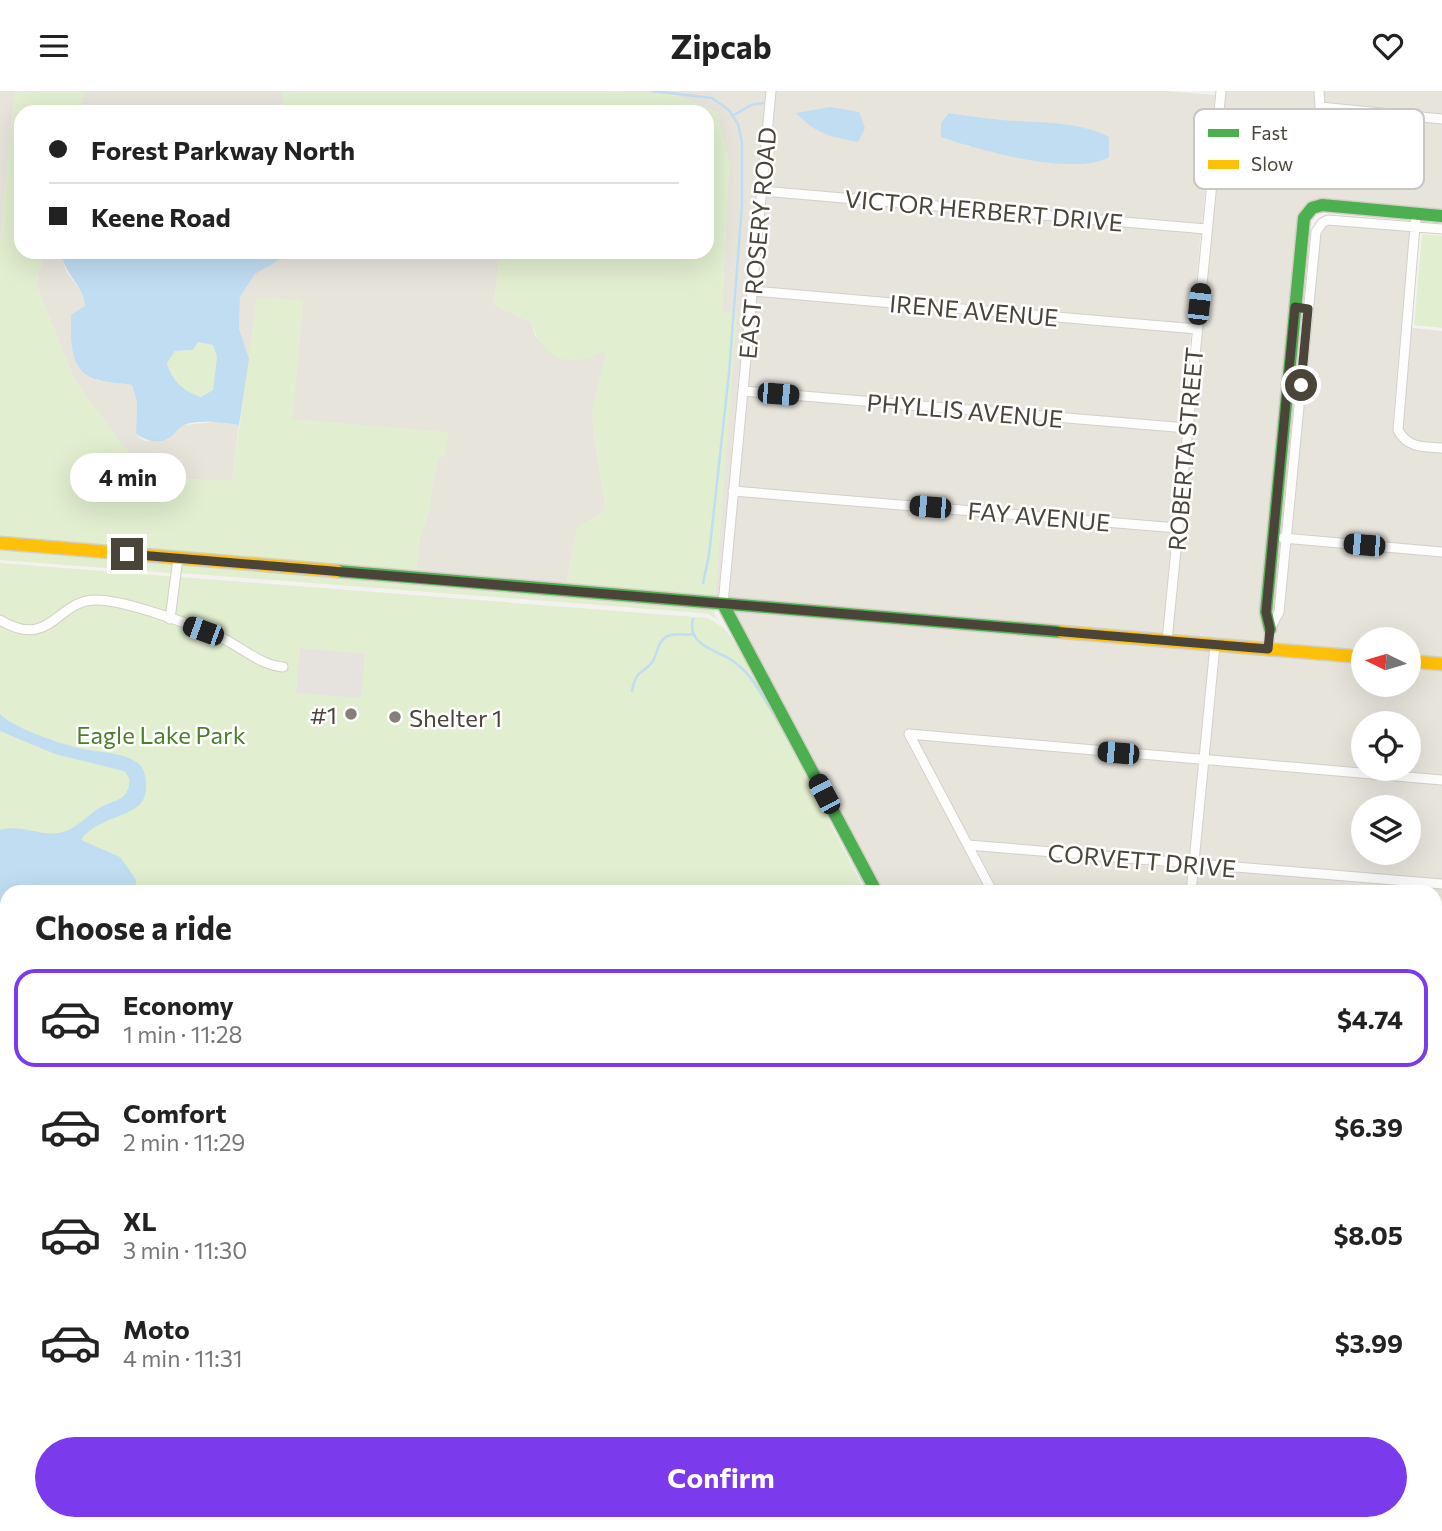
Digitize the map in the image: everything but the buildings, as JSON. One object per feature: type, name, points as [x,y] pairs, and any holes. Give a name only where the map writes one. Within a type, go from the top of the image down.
[{"type":"main road","points":[[1270,629],[1266,612],[1273,537],[1302,308],[1304,218],[1312,208],[1322,205],[1416,220],[1442,216]]},
{"type":"main road","points":[[0,543],[1351,656]]},
{"type":"main road","points":[[723,604],[873,885]]},
{"type":"main road","points":[[1421,662],[1442,664]]},
{"type":"street","name":"EAST ROSERY ROAD","points":[[723,604],[771,91]]},
{"type":"street","points":[[1214,91],[1221,91]]},
{"type":"street","name":"ROBERTA STREET","points":[[1219,109],[1221,91]]},
{"type":"street","points":[[1319,91],[1320,107],[1329,109]]},
{"type":"street","points":[[1424,118],[1442,120]]},
{"type":"street","name":"ROBERTA STREET","points":[[1167,641],[1210,189]]},
{"type":"street","name":"VICTOR HERBERT DRIVE","points":[[761,191],[1206,229]]},
{"type":"street","points":[[1268,649],[1270,629],[1279,612],[1287,538],[1302,308],[1314,240],[1322,223],[1328,220],[1416,220],[1442,229]]},
{"type":"street","points":[[1416,220],[1398,430],[1402,439],[1409,444],[1442,448]]},
{"type":"street","name":"IRENE AVENUE","points":[[752,291],[1196,329]]},
{"type":"street","name":"PHYLLIS AVENUE","points":[[743,391],[1187,428]]},
{"type":"street","name":"FAY AVENUE","points":[[733,491],[1177,528]]},
{"type":"street","points":[[1273,537],[1442,552]]},
{"type":"street","points":[[170,619],[178,558]]},
{"type":"street","points":[[0,620],[13,628],[37,629],[46,626],[78,604],[97,600],[111,601],[222,638],[270,666],[283,667]]},
{"type":"street","points":[[1192,885],[1215,645]]},
{"type":"street","points":[[989,885],[909,734],[1442,780]]},
{"type":"street","name":"CORVETT DRIVE","points":[[968,845],[1442,884]]},
{"type":"shaded area","points":[[0,91],[15,91],[0,241]]},
{"type":"shaded area","points":[[84,91],[282,91],[284,105],[81,105]]},
{"type":"shaded area","points":[[608,91],[766,91],[718,599],[715,599],[736,312],[722,313],[729,162],[714,105],[700,105],[673,94]]},
{"type":"shaded area","points":[[776,91],[1166,91],[1215,95],[1214,109],[1194,109],[1194,189],[1206,189],[1202,224],[767,187]],"holes":[[[949,113],[994,120],[1023,122],[968,147]]]},
{"type":"shaded area","points":[[1225,91],[1314,91],[1315,109],[1223,109]]},
{"type":"shaded area","points":[[1324,91],[1442,91],[1442,115],[1424,113],[1424,109],[1378,109],[1324,104]]},
{"type":"shaded area","points":[[1424,122],[1442,124],[1442,212],[1312,202],[1264,645],[1172,637],[1215,189],[1424,189]]},
{"type":"shaded area","points":[[766,196],[1201,233],[1192,324],[757,287]]},
{"type":"shaded area","points":[[1325,226],[1410,230],[1394,432],[1398,440],[1408,448],[1442,452],[1442,547],[1292,535],[1319,241]]},
{"type":"shaded area","points":[[42,259],[63,259],[66,272],[85,295],[96,380],[132,385],[137,403],[136,435],[145,441],[168,439],[183,425],[215,422],[239,425],[232,481],[147,478],[75,381],[36,284]]},
{"type":"shaded area","points":[[281,259],[499,259],[494,305],[531,322],[536,337],[605,351],[592,410],[606,510],[577,528],[566,586],[416,573],[419,539],[430,509],[432,484],[438,460],[446,452],[292,419],[303,301],[257,298],[249,359],[239,328],[240,297],[255,274]]},
{"type":"shaded area","points":[[756,295],[1191,332],[1183,423],[748,388]]},
{"type":"shaded area","points":[[1411,325],[1413,328],[1442,331],[1442,444],[1419,442],[1406,436],[1403,429]]},
{"type":"shaded area","points":[[747,396],[1182,432],[1173,523],[738,487]]},
{"type":"shaded area","points":[[737,495],[1172,532],[1163,636],[728,600]]},
{"type":"shaded area","points":[[1291,543],[1442,556],[1442,660],[1421,658],[1421,627],[1351,627],[1351,652],[1273,646],[1275,629],[1284,612]]},
{"type":"shaded area","points":[[730,608],[1210,649],[1199,756],[905,729],[904,737],[984,885],[878,885]]},
{"type":"shaded area","points":[[300,648],[365,654],[361,698],[296,693]]},
{"type":"shaded area","points":[[1220,650],[1351,661],[1351,697],[1421,697],[1421,666],[1442,668],[1442,776],[1421,774],[1421,711],[1351,711],[1351,769],[1209,757]]},
{"type":"shaded area","points":[[917,739],[1198,764],[1190,860],[971,841]]},
{"type":"shaded area","points":[[1208,765],[1351,777],[1351,781],[1442,784],[1442,880],[1199,861]]},
{"type":"shaded area","points":[[976,850],[1189,869],[1188,885],[995,885]]},
{"type":"shaded area","points":[[1198,869],[1403,885],[1197,885]]},
{"type":"green space","points":[[15,91],[84,91],[81,105],[14,105],[14,259],[42,259],[36,284],[75,381],[147,478],[232,481],[257,297],[303,301],[292,419],[449,432],[446,452],[438,460],[430,509],[419,539],[416,573],[0,539],[0,241]]},
{"type":"green space","points":[[282,91],[608,91],[673,94],[700,105],[283,105]]},
{"type":"green space","points":[[714,111],[717,112],[729,162],[722,312],[737,311],[715,599],[566,586],[577,528],[606,510],[592,410],[605,352],[585,359],[561,359],[543,345],[531,322],[494,305],[499,259],[714,259]]},
{"type":"green space","points":[[1422,234],[1442,236],[1442,328],[1414,325]]},
{"type":"green space","points":[[198,342],[213,345],[217,357],[213,390],[201,397],[179,384],[167,362],[175,351],[193,350]]},
{"type":"green space","points":[[0,548],[173,561],[172,573],[0,560]]},
{"type":"green space","points":[[182,562],[715,607],[714,615],[718,620],[708,614],[689,612],[181,573]]},
{"type":"green space","name":"Eagle Lake Park","points":[[0,563],[708,618],[724,628],[741,650],[862,885],[0,885]]},
{"type":"water","points":[[830,107],[859,112],[865,128],[858,142],[824,134],[796,113]]},
{"type":"water","points":[[949,113],[1086,128],[1109,137],[1109,157],[1094,162],[1051,163],[978,148],[941,137],[941,123]]},
{"type":"water","points":[[63,259],[281,259],[255,274],[240,297],[239,328],[249,359],[239,425],[190,423],[182,426],[168,439],[158,441],[144,439],[136,434],[137,403],[132,385],[89,376],[82,371],[73,354],[71,315],[85,306],[82,293]],"holes":[[[198,342],[213,345],[217,357],[213,390],[201,397],[179,384],[167,363],[175,351],[193,350]]]},
{"type":"water","points":[[0,714],[16,725],[51,740],[128,758],[140,765],[146,782],[143,800],[131,810],[95,827],[81,840],[120,857],[135,878],[136,885],[0,885],[0,830],[15,828],[52,833],[65,831],[101,807],[122,797],[128,790],[129,781],[124,771],[55,754],[0,731]]},
{"type":"waterway","points":[[652,91],[712,98],[729,110],[738,124],[742,142],[742,205],[729,373],[709,555],[703,583]]},
{"type":"waterway","points":[[734,115],[751,105],[763,103]]},
{"type":"waterway","points":[[693,619],[692,628],[698,641],[733,661],[755,684],[800,761],[865,885]]},
{"type":"waterway","points":[[632,691],[638,674],[653,661],[663,639],[674,634],[693,634]]},
{"type":"traffic: fast","points":[[1270,629],[1266,612],[1304,218],[1312,208],[1322,205],[1442,216]]},
{"type":"traffic: fast","points":[[337,571],[1062,632]]},
{"type":"traffic: fast","points":[[723,604],[873,885]]},
{"type":"traffic: slow","points":[[0,543],[337,571]]},
{"type":"traffic: slow","points":[[1062,632],[1351,656]]},
{"type":"traffic: slow","points":[[1421,662],[1442,664]]},
{"type":"place","name":"#1","points":[[351,714]]},
{"type":"place","name":"Shelter 1","points":[[395,717]]},
{"type":"route","points":[[127,554],[1268,649],[1270,629],[1266,612],[1295,307],[1308,309],[1301,385]]}]
